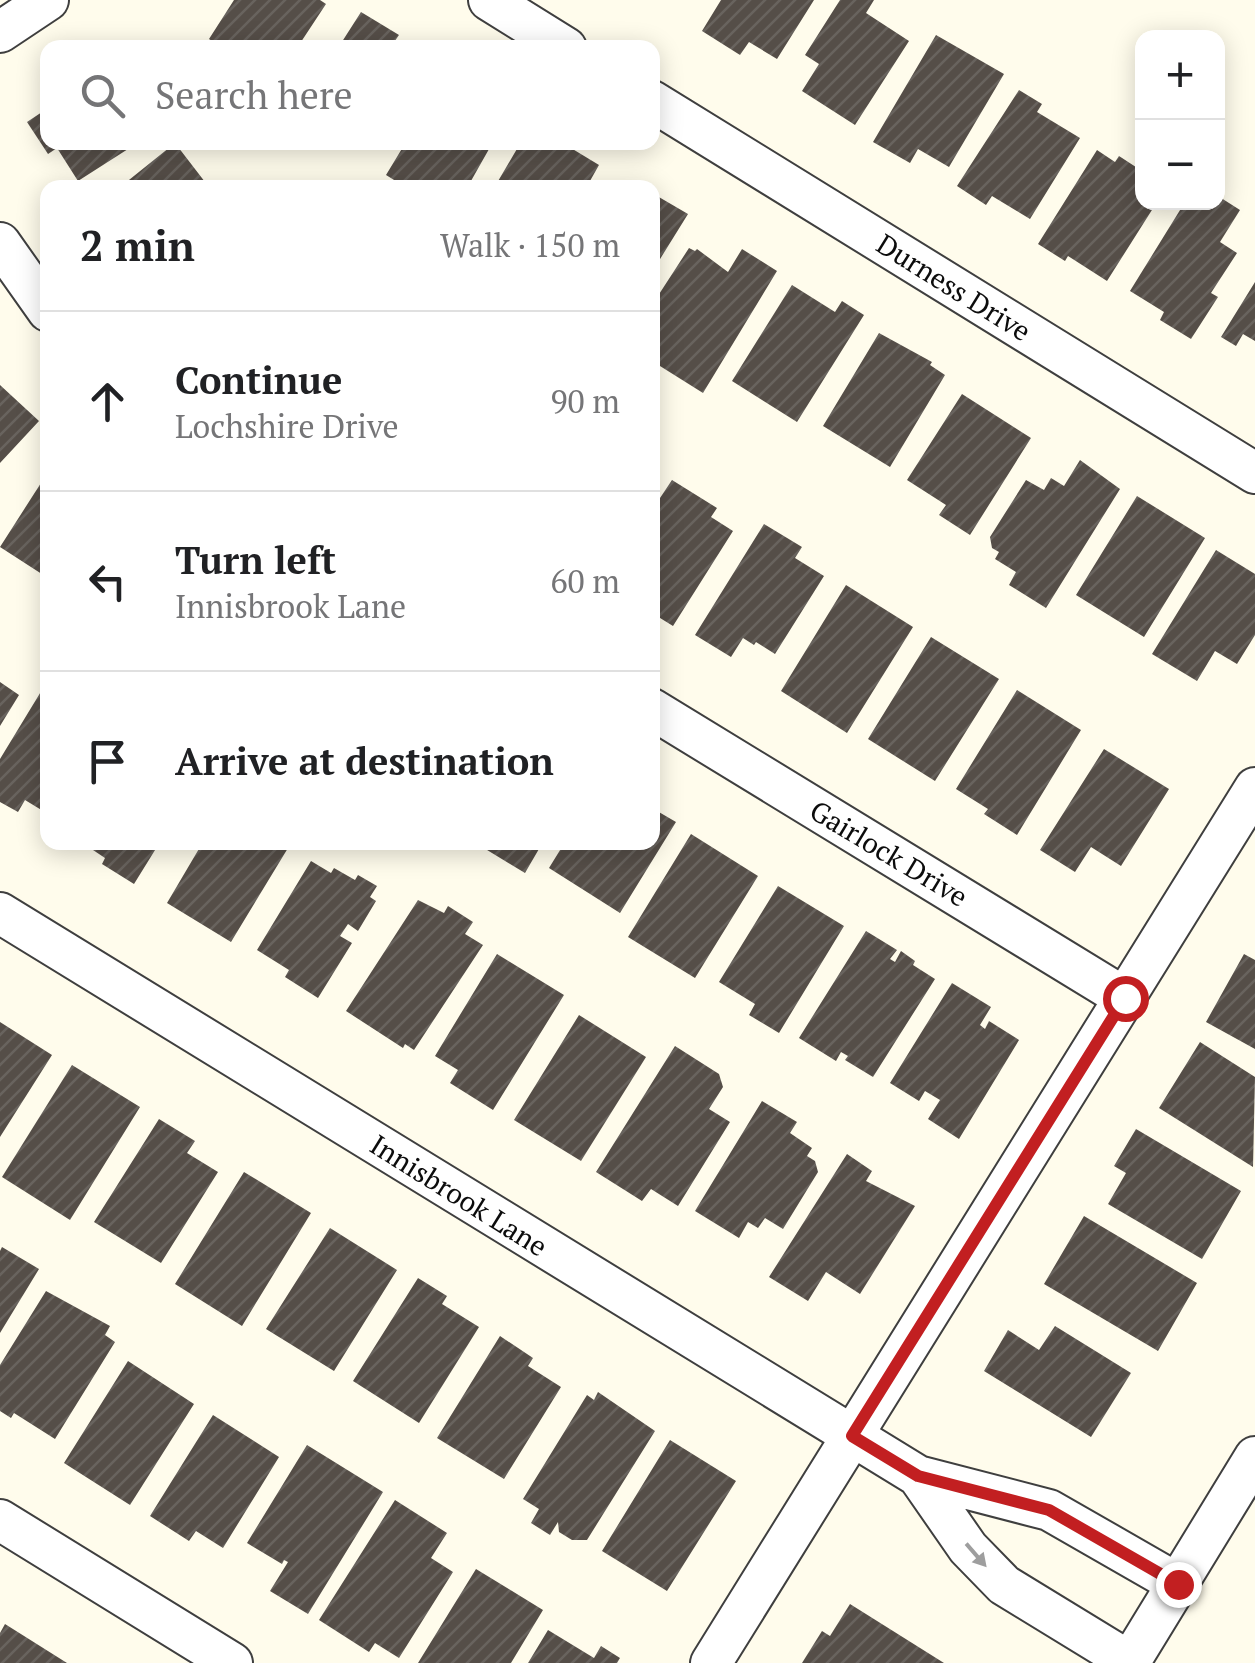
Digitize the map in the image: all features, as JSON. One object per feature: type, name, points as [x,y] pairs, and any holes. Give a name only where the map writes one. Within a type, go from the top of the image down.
[{"type":"street","points":[[0,32],[48,0]]},
{"type":"street","points":[[490,0],[553,40]]},
{"type":"street","name":"Durness Drive","points":[[660,106],[1255,473]]},
{"type":"street","points":[[0,243],[40,299]]},
{"type":"street","name":"Gairlock Drive","points":[[660,714],[1125,998]]},
{"type":"street","points":[[710,1663],[1255,788]]},
{"type":"street","name":"Innisbrook Lane","points":[[0,914],[918,1476],[1049,1510],[1178,1584]]},
{"type":"street","points":[[1130,1662],[1255,1457]]},
{"type":"street","name":"Innisbrook Lane","points":[[918,1476],[968,1548],[1004,1585],[1130,1662]]},
{"type":"street","points":[[0,1520],[232,1663]]},
{"type":"building","points":[[234,0],[320,0],[326,4],[302,40],[209,39]]},
{"type":"building","points":[[721,0],[814,0],[777,59],[749,42],[740,55],[702,31]]},
{"type":"building","points":[[840,0],[874,0],[866,13],[909,41],[855,125],[802,91],[819,64],[805,55]]},
{"type":"building","points":[[361,12],[399,35],[396,40],[343,40]]},
{"type":"building","points":[[936,35],[1004,74],[949,167],[918,149],[910,163],[873,142]]},
{"type":"building","points":[[1019,90],[1042,104],[1037,112],[1080,138],[1030,219],[992,196],[986,205],[957,186]]},
{"type":"building","points":[[40,113],[40,142],[27,122]]},
{"type":"building","points":[[58,150],[126,150],[80,180]]},
{"type":"building","points":[[166,150],[180,150],[203,180],[129,180]]},
{"type":"building","points":[[401,150],[488,150],[472,180],[394,180],[386,175]]},
{"type":"building","points":[[516,150],[574,150],[599,165],[591,180],[499,180]]},
{"type":"building","points":[[1097,150],[1115,162],[1119,156],[1135,166],[1135,210],[1152,210],[1107,281],[1068,256],[1065,261],[1038,244]]},
{"type":"building","points":[[660,198],[688,214],[660,259]]},
{"type":"building","points":[[1225,200],[1240,210],[1220,242],[1237,253],[1211,293],[1218,297],[1191,339],[1160,320],[1164,312],[1130,291],[1180,210],[1225,210]]},
{"type":"building","points":[[689,248],[697,249],[728,272],[742,249],[777,271],[703,393],[660,366],[660,293]]},
{"type":"building","points":[[1255,282],[1255,341],[1243,334],[1236,346],[1221,337]]},
{"type":"building","points":[[792,285],[835,312],[842,301],[864,315],[797,422],[732,381]]},
{"type":"building","points":[[879,333],[932,362],[930,365],[945,375],[890,467],[823,426]]},
{"type":"building","points":[[0,385],[39,421],[0,463]]},
{"type":"building","points":[[962,394],[1031,438],[970,535],[939,515],[946,505],[907,480]]},
{"type":"building","points":[[1080,460],[1120,489],[1046,608],[1009,585],[1016,572],[995,559],[999,552],[992,548],[990,537],[1026,480],[1044,490],[1051,478],[1064,486]]},
{"type":"building","points":[[672,480],[717,508],[711,517],[733,531],[673,626],[660,618],[660,498]]},
{"type":"building","points":[[40,484],[40,573],[0,547]]},
{"type":"building","points":[[1137,496],[1205,538],[1144,637],[1076,595]]},
{"type":"building","points":[[764,524],[802,547],[795,558],[824,576],[775,654],[743,638],[731,657],[695,635]]},
{"type":"building","points":[[1216,550],[1255,574],[1255,635],[1237,664],[1215,651],[1197,681],[1152,654]]},
{"type":"building","points":[[846,585],[913,627],[847,733],[781,691]]},
{"type":"building","points":[[931,637],[999,679],[935,781],[868,739]]},
{"type":"building","points":[[0,682],[19,695],[0,726]]},
{"type":"building","points":[[1017,690],[1081,730],[1017,835],[984,814],[988,809],[956,789]]},
{"type":"building","points":[[40,693],[40,809],[25,800],[18,812],[0,802],[0,759]]},
{"type":"building","points":[[1104,749],[1169,789],[1121,866],[1091,847],[1075,872],[1040,850]]},
{"type":"building","points":[[660,813],[676,822],[660,848]]},
{"type":"building","points":[[691,834],[758,876],[695,978],[628,937]]},
{"type":"building","points":[[93,850],[155,850],[134,884],[102,864],[105,858]]},
{"type":"building","points":[[198,850],[287,850],[231,942],[167,903]]},
{"type":"building","points":[[487,850],[538,850],[525,873]]},
{"type":"building","points":[[560,850],[659,850],[620,913],[549,868]]},
{"type":"building","points":[[311,861],[331,873],[334,868],[377,886],[370,897],[376,901],[358,931],[348,924],[340,936],[352,943],[318,998],[285,977],[289,970],[257,950]]},
{"type":"building","points":[[778,886],[844,926],[779,1033],[749,1015],[755,1004],[719,982]]},
{"type":"building","points":[[418,900],[444,913],[448,906],[473,922],[465,934],[483,945],[414,1050],[405,1044],[403,1048],[346,1011]]},
{"type":"building","points":[[866,931],[897,950],[890,959],[895,962],[901,951],[915,961],[913,965],[935,979],[873,1077],[845,1060],[848,1056],[841,1052],[836,1061],[799,1038]]},
{"type":"building","points":[[497,954],[564,995],[493,1110],[450,1083],[458,1070],[435,1056]]},
{"type":"building","points":[[1244,954],[1255,960],[1255,1049],[1206,1022]]},
{"type":"building","points":[[952,983],[991,1007],[980,1025],[985,1029],[989,1021],[1019,1040],[959,1139],[928,1119],[940,1100],[925,1091],[919,1101],[890,1083]]},
{"type":"building","points":[[579,1015],[646,1057],[581,1161],[514,1120]]},
{"type":"building","points":[[0,1022],[52,1055],[0,1137]]},
{"type":"building","points":[[1200,1042],[1255,1077],[1253,1167],[1159,1108]]},
{"type":"building","points":[[675,1046],[719,1074],[723,1087],[709,1109],[730,1122],[678,1206],[651,1189],[642,1201],[596,1172]]},
{"type":"building","points":[[72,1065],[140,1107],[70,1220],[2,1177]]},
{"type":"building","points":[[762,1101],[797,1122],[790,1133],[812,1148],[807,1156],[815,1161],[818,1172],[783,1229],[765,1218],[758,1228],[748,1222],[739,1238],[695,1211]]},
{"type":"building","points":[[159,1119],[195,1141],[187,1153],[218,1172],[161,1263],[94,1222]]},
{"type":"building","points":[[1136,1129],[1241,1191],[1202,1259],[1108,1204],[1126,1173],[1114,1166]]},
{"type":"building","points":[[847,1154],[872,1171],[866,1181],[915,1206],[860,1294],[826,1272],[808,1301],[769,1277]]},
{"type":"building","points":[[244,1172],[311,1213],[242,1326],[175,1284]]},
{"type":"building","points":[[1084,1216],[1197,1283],[1158,1351],[1044,1284]]},
{"type":"building","points":[[330,1228],[397,1270],[334,1371],[266,1329]]},
{"type":"building","points":[[2,1247],[39,1269],[0,1333],[0,1251]]},
{"type":"building","points":[[418,1278],[447,1296],[442,1304],[479,1327],[419,1423],[353,1381]]},
{"type":"building","points":[[46,1291],[110,1326],[105,1335],[115,1342],[55,1439],[14,1413],[11,1418],[0,1411],[0,1365]]},
{"type":"building","points":[[1055,1326],[1131,1373],[1091,1437],[984,1371],[1008,1330],[1039,1350]]},
{"type":"building","points":[[500,1336],[533,1358],[528,1366],[561,1387],[504,1479],[437,1438]]},
{"type":"building","points":[[128,1361],[194,1404],[130,1505],[64,1463]]},
{"type":"building","points":[[598,1392],[655,1431],[587,1540],[572,1540],[559,1532],[558,1522],[550,1535],[531,1523],[539,1509],[523,1499],[587,1395],[594,1400]]},
{"type":"building","points":[[213,1415],[279,1457],[223,1548],[196,1531],[189,1541],[150,1516]]},
{"type":"building","points":[[670,1440],[736,1481],[667,1591],[602,1551]]},
{"type":"building","points":[[307,1445],[383,1492],[308,1614],[270,1591],[288,1562],[284,1560],[282,1564],[247,1543]]},
{"type":"building","points":[[395,1500],[447,1533],[431,1558],[453,1572],[399,1658],[375,1643],[369,1652],[319,1620]]},
{"type":"building","points":[[476,1569],[543,1610],[511,1663],[418,1663]]},
{"type":"building","points":[[850,1604],[944,1663],[802,1663],[822,1631],[830,1636]]},
{"type":"building","points":[[5,1624],[67,1663],[0,1663],[0,1633]]},
{"type":"building","points":[[548,1630],[594,1658],[601,1646],[620,1658],[617,1663],[528,1663]]},
{"type":"route","points":[[1125,998],[852,1436],[918,1476],[1049,1510],[1178,1584]]}]
